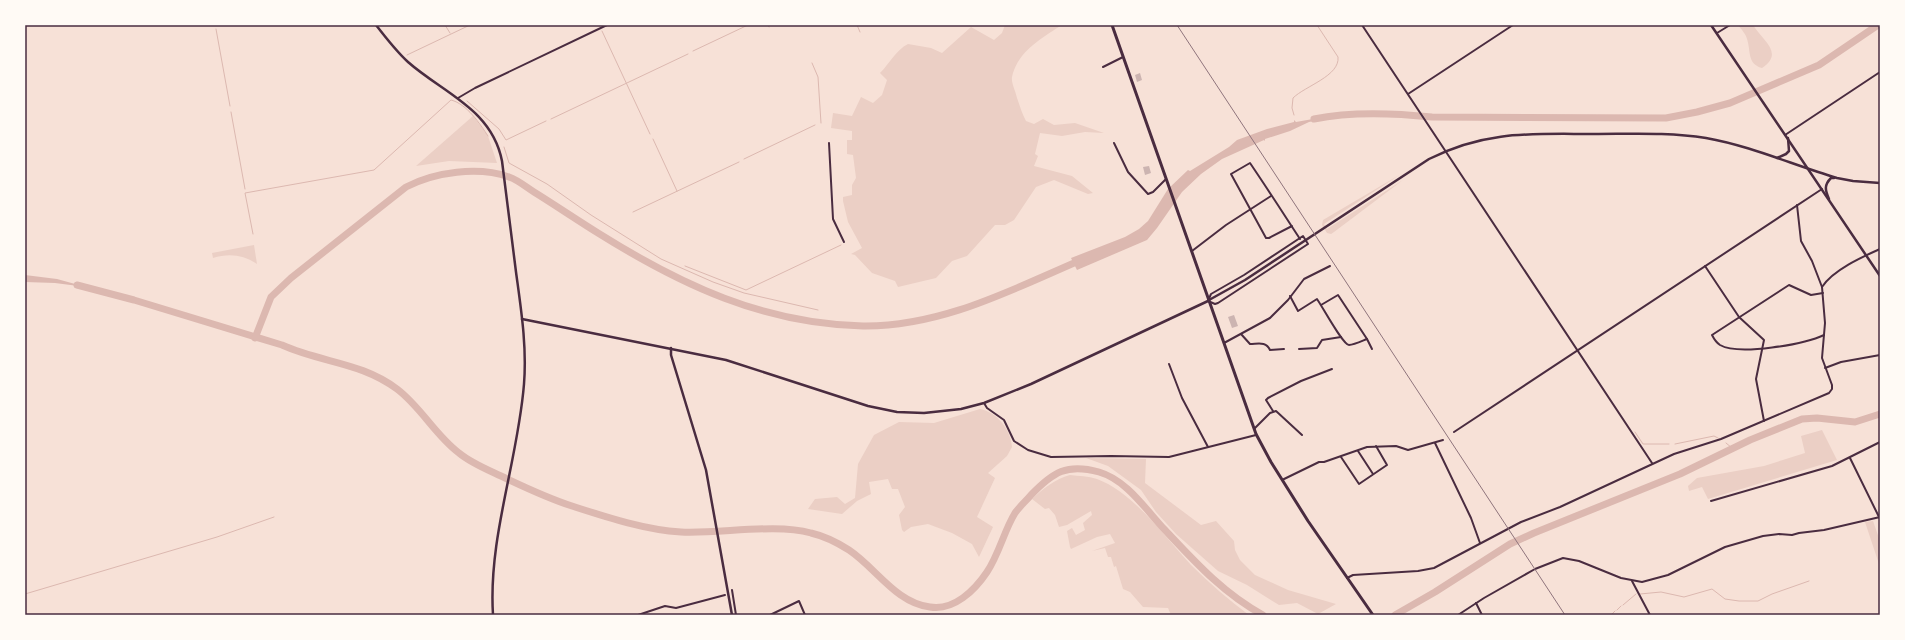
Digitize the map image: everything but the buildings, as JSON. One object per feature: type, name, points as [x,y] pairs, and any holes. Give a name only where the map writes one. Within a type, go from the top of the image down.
[{"type":"main road","points":[[376,25],[408,62],[474,111],[491,130],[499,149],[503,169],[522,319],[525,373],[518,430],[504,503],[493,576],[493,615]]},
{"type":"main road","points":[[1112,25],[1256,434],[1282,480],[1373,615]]},
{"type":"main road","points":[[1711,25],[1880,276]]},
{"type":"main road","points":[[522,319],[726,360],[840,399],[881,410],[924,413],[961,409],[984,403],[1031,384],[1208,301],[1269,264],[1418,166],[1446,151],[1476,140],[1506,135],[1646,133],[1706,138],[1739,146],[1837,178],[1880,183]]},
{"type":"main road","points":[[1777,158],[1789,151],[1788,138]]},
{"type":"main road","points":[[1828,199],[1825,189],[1826,185],[1831,178],[1837,178]]},
{"type":"main road","points":[[671,348],[671,355],[702,453],[732,615]]},
{"type":"street","points":[[458,98],[475,88],[607,25]]},
{"type":"street","points":[[1362,25],[1652,463]]},
{"type":"street","points":[[1408,94],[1513,25]]},
{"type":"street","points":[[1717,33],[1730,25]]},
{"type":"street","points":[[1103,67],[1123,58]]},
{"type":"street","points":[[1785,135],[1880,72]]},
{"type":"street","points":[[1114,143],[1128,172],[1148,194],[1151,194],[1166,179]]},
{"type":"street","points":[[829,144],[833,219],[844,242]]},
{"type":"street","points":[[1292,226],[1268,238],[1250,209],[1232,177],[1232,174],[1250,163],[1292,226],[1300,239]]},
{"type":"street","points":[[1454,432],[1822,189]]},
{"type":"street","points":[[1191,252],[1226,225],[1272,196]]},
{"type":"street","points":[[1347,578],[1353,575],[1425,570],[1434,568],[1521,522],[1560,507],[1652,463],[1674,454],[1721,439],[1829,393],[1832,389],[1832,385],[1825,368],[1822,353],[1826,322],[1822,287],[1812,260],[1801,241],[1797,205]]},
{"type":"street","points":[[1305,236],[1308,244],[1218,303],[1215,304],[1208,301],[1211,294],[1305,236]]},
{"type":"street","points":[[1822,287],[1827,281],[1866,255],[1880,249]]},
{"type":"street","points":[[1223,343],[1270,318],[1304,278],[1330,266]]},
{"type":"street","points":[[1705,266],[1738,318],[1762,338],[1764,342],[1756,379],[1764,421]]},
{"type":"street","points":[[1823,293],[1811,295],[1789,285],[1712,335],[1715,340],[1727,347],[1762,348],[1803,342],[1824,335]]},
{"type":"street","points":[[1321,305],[1338,295],[1372,349]]},
{"type":"street","points":[[1290,296],[1298,311],[1317,299],[1345,344],[1350,345],[1367,339]]},
{"type":"street","points":[[1241,334],[1250,344],[1263,343],[1268,346],[1270,350],[1284,349]]},
{"type":"street","points":[[1299,349],[1317,348],[1322,340],[1341,337]]},
{"type":"street","points":[[1825,368],[1841,362],[1880,355]]},
{"type":"street","points":[[1169,364],[1182,398],[1208,447]]},
{"type":"street","points":[[1302,435],[1277,412],[1273,411],[1266,400],[1301,381],[1332,369]]},
{"type":"street","points":[[984,403],[987,408],[1004,420],[1011,437],[1018,444],[1051,458],[1111,456],[1169,457],[1256,434]]},
{"type":"street","points":[[1254,429],[1273,411]]},
{"type":"street","points":[[1282,480],[1319,462],[1324,462],[1376,446],[1396,446],[1408,450],[1443,440]]},
{"type":"street","points":[[1711,501],[1810,473],[1850,458],[1880,442]]},
{"type":"street","points":[[1435,443],[1471,518],[1480,543]]},
{"type":"street","points":[[1341,457],[1359,484],[1387,465],[1376,446]]},
{"type":"street","points":[[1358,451],[1373,474]]},
{"type":"street","points":[[1458,615],[1535,569],[1563,558],[1579,561],[1632,581],[1642,582],[1656,579],[1692,564],[1725,547],[1763,536],[1779,534],[1792,535],[1880,518],[1861,477],[1850,458]]},
{"type":"street","points":[[1632,581],[1650,615]]},
{"type":"street","points":[[732,590],[736,615]]},
{"type":"street","points":[[638,615],[665,606],[676,608],[725,595]]},
{"type":"street","points":[[770,615],[799,601],[805,615]]},
{"type":"street","points":[[1476,603],[1482,615]]},
{"type":"shaded area","points":[[1005,25],[1062,25],[1039,40],[1025,53],[1015,68],[1012,82],[1026,121],[1034,124],[1043,119],[1054,125],[1075,123],[1104,133],[1085,132],[1062,136],[1040,133],[1035,154],[1038,156],[1034,166],[1072,176],[1093,193],[1088,194],[1054,180],[1036,187],[1014,220],[1005,225],[995,225],[967,256],[952,261],[936,278],[898,287],[895,281],[872,273],[855,255],[851,254],[862,248],[848,222],[843,201],[843,197],[852,195],[852,185],[856,178],[853,155],[847,154],[847,140],[852,140],[852,131],[831,128],[833,113],[852,116],[861,97],[873,103],[882,95],[887,80],[880,73],[897,53],[908,44],[931,48],[942,53],[971,27],[994,40],[1002,33]]},
{"type":"shaded area","points":[[1738,25],[1753,25],[1770,46],[1772,57],[1762,68],[1757,66],[1752,60],[1746,37]]},
{"type":"shaded area","points":[[473,116],[488,136],[497,163],[449,161],[416,166]]},
{"type":"shaded area","points":[[1324,117],[1324,119],[1309,122],[1290,131],[1265,139],[1265,141],[1264,140],[1222,159],[1201,174],[1182,192],[1147,240],[1077,270],[1071,258],[1125,237],[1139,229],[1148,221],[1168,189],[1188,170],[1190,171],[1229,147],[1237,140],[1267,129],[1294,122],[1294,120],[1296,122]]},
{"type":"shaded area","points":[[1401,174],[1324,224],[1327,229],[1403,180],[1334,232],[1331,234],[1327,233],[1322,225],[1323,220]]},
{"type":"shaded area","points":[[254,245],[257,264],[242,257],[231,255],[213,258],[212,253]]},
{"type":"shaded area","points":[[25,275],[57,279],[86,287],[55,283],[25,282]]},
{"type":"shaded area","points":[[980,409],[992,414],[1002,423],[1009,434],[1012,447],[1007,456],[988,473],[995,478],[977,517],[993,527],[979,557],[972,544],[952,533],[928,524],[911,527],[904,532],[902,530],[899,515],[905,507],[898,489],[892,489],[888,479],[869,482],[871,494],[857,501],[842,514],[808,509],[815,499],[837,497],[845,504],[855,498],[858,464],[874,435],[899,422],[934,423]]},
{"type":"shaded area","points":[[1822,430],[1837,460],[1708,499],[1702,487],[1689,491],[1688,486],[1697,478],[1764,466],[1805,453],[1801,436]]},
{"type":"shaded area","points":[[1086,458],[1146,459],[1145,483],[1201,525],[1216,521],[1234,541],[1235,550],[1240,560],[1255,575],[1288,590],[1336,604],[1318,614],[1297,603],[1279,605],[1247,585],[1218,571],[1176,534],[1156,512],[1141,490],[1108,466]]},
{"type":"shaded area","points":[[1070,475],[1097,479],[1110,485],[1123,494],[1148,516],[1198,572],[1249,615],[1171,615],[1168,608],[1143,607],[1130,592],[1123,589],[1116,566],[1114,567],[1111,557],[1108,557],[1105,548],[1092,551],[1115,543],[1110,534],[1097,537],[1071,549],[1067,531],[1072,528],[1076,535],[1085,530],[1083,523],[1092,515],[1091,511],[1067,525],[1059,527],[1055,515],[1049,508],[1045,509],[1032,499],[1054,482]]},
{"type":"shaded area","points":[[1873,521],[1880,541],[1880,567],[1865,522]]},
{"type":"waterway","points":[[445,25],[450,33]]},
{"type":"waterway","points":[[407,55],[470,25]]},
{"type":"waterway","points":[[693,51],[748,25]]},
{"type":"waterway","points":[[857,25],[860,32]]},
{"type":"waterway","points":[[1294,115],[1292,108],[1293,98],[1328,75],[1334,70],[1337,64],[1338,57],[1317,25]]},
{"type":"waterway","points":[[1314,119],[1328,116],[1358,114],[1403,114],[1432,117],[1666,118],[1697,112],[1730,103],[1819,65],[1878,25]]},
{"type":"waterway","points":[[216,29],[230,106]]},
{"type":"waterway","points":[[602,31],[650,134]]},
{"type":"waterway","points":[[551,119],[688,54]]},
{"type":"waterway","points":[[812,63],[818,77],[821,123]]},
{"type":"waterway","points":[[253,234],[245,193],[374,170],[451,100],[457,102],[468,110],[488,136]]},
{"type":"waterway","points":[[467,101],[499,129],[506,140],[546,121]]},
{"type":"waterway","points":[[231,112],[245,189]]},
{"type":"waterway","points":[[744,159],[815,125]]},
{"type":"waterway","points":[[653,139],[677,191]]},
{"type":"waterway","points":[[504,147],[509,163],[547,184],[591,215],[661,259],[713,282],[744,293],[818,310]]},
{"type":"waterway","points":[[633,212],[739,162]]},
{"type":"waterway","points":[[255,338],[271,297],[291,278],[406,187],[443,174],[457,172],[484,172],[512,178],[629,252],[692,285],[724,298],[758,309],[792,318],[827,324],[863,326],[892,325],[948,313],[975,305],[1081,260]]},
{"type":"waterway","points":[[685,266],[746,290],[841,245]]},
{"type":"waterway","points":[[77,285],[134,300],[369,373],[383,380],[406,396],[450,446],[464,457],[484,468],[554,499],[626,522],[667,531],[696,532],[781,529],[797,530],[816,534],[831,540],[859,557],[887,584],[907,599],[930,607],[947,606],[963,598],[976,586],[991,565],[1015,513],[1046,480],[1069,469],[1088,469],[1099,472],[1109,476],[1127,489],[1211,577],[1235,597],[1263,615]]},
{"type":"waterway","points":[[1395,615],[1435,592],[1510,544],[1680,474],[1750,440],[1802,419],[1817,418],[1855,422],[1880,414]]},
{"type":"waterway","points":[[1635,432],[1643,444],[1669,444]]},
{"type":"waterway","points":[[1675,444],[1714,436],[1718,438]]},
{"type":"waterway","points":[[1726,443],[1732,448]]},
{"type":"waterway","points":[[25,594],[217,537],[274,517]]},
{"type":"waterway","points":[[1640,594],[1661,592],[1684,597],[1712,589],[1725,599],[1758,601],[1772,594],[1809,581]]},
{"type":"waterway","points":[[1623,605],[1636,594]]},
{"type":"waterway","points":[[1617,610],[1621,606]]},
{"type":"waterway","points":[[1611,615],[1615,611]]},
{"type":"railway","points":[[1177,25],[1565,615]]}]
